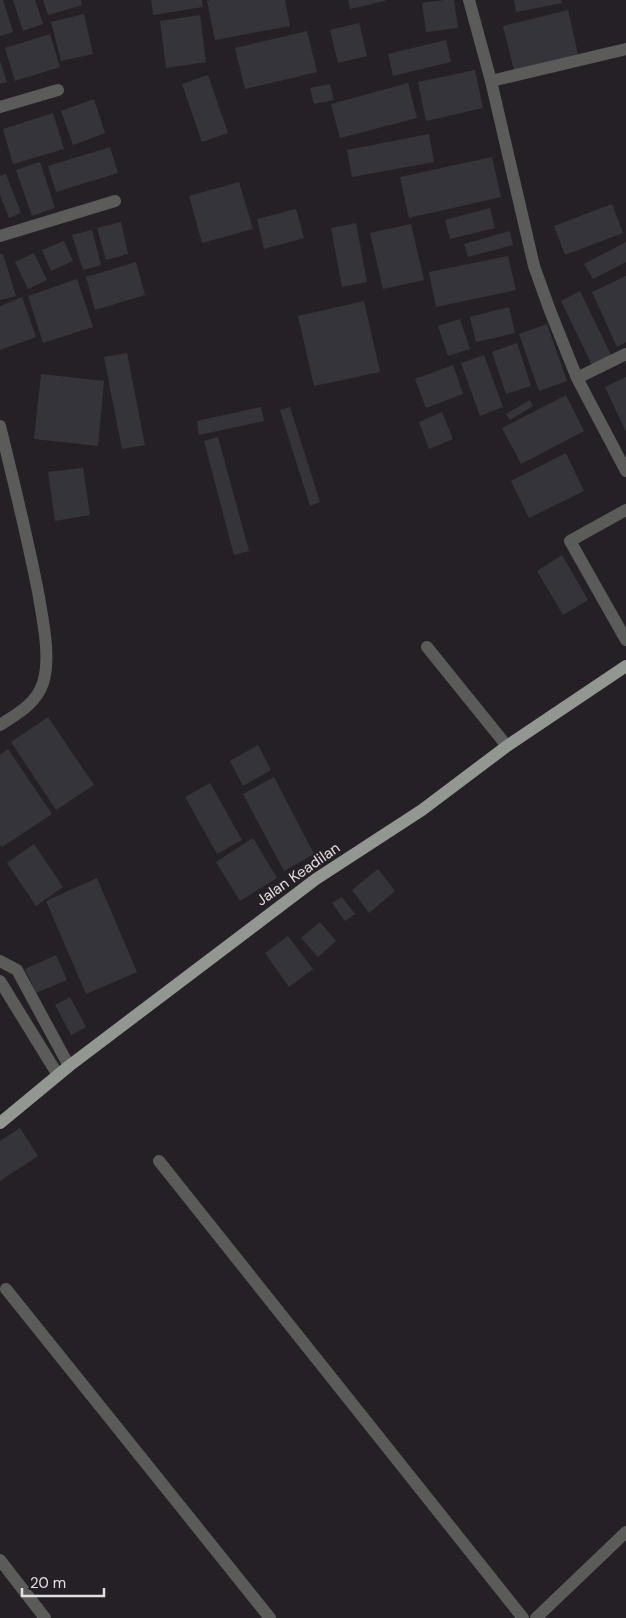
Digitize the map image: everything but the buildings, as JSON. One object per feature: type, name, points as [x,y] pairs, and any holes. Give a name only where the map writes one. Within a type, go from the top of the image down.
[{"type":"main road","name":"Jalan Keadilan","points":[[0,1123],[69,1066],[316,879],[422,810],[507,746],[626,666]]},
{"type":"street","points":[[469,0],[491,81],[534,266],[577,378],[626,471]]},
{"type":"street","points":[[491,81],[626,49]]},
{"type":"street","points":[[0,107],[58,90]]},
{"type":"street","points":[[0,236],[115,201]]},
{"type":"street","points":[[577,378],[626,354]]},
{"type":"street","points":[[0,426],[36,579],[44,625],[46,657],[43,683],[34,701],[0,725]]},
{"type":"street","points":[[626,510],[570,541],[626,640]]},
{"type":"street","points":[[427,647],[507,746]]},
{"type":"street","points":[[0,961],[17,970],[69,1066]]},
{"type":"street","points":[[0,981],[58,1075]]},
{"type":"street","points":[[159,1161],[523,1618]]},
{"type":"street","points":[[6,1289],[270,1618]]},
{"type":"street","points":[[536,1618],[626,1532]]},
{"type":"street","points":[[0,1560],[45,1618]]}]
